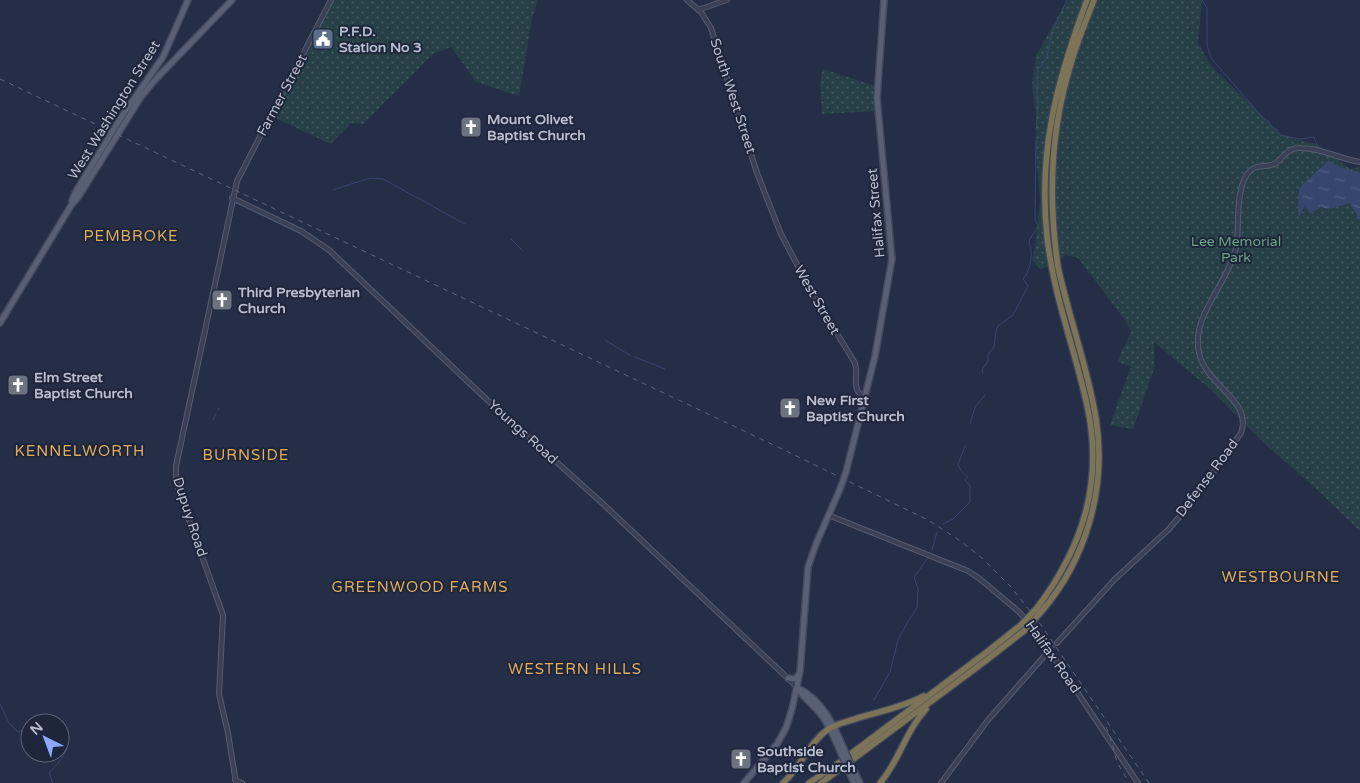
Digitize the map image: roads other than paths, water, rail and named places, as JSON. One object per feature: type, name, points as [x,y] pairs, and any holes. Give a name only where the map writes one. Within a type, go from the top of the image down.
[{"type":"highway","points":[[821,783],[938,697],[1023,628],[1059,589],[1080,550],[1093,507],[1099,465],[1098,435],[1094,406],[1064,296],[1056,251],[1051,194],[1050,151],[1059,80],[1088,0]]},
{"type":"highway","points":[[1052,136],[1067,76],[1094,0]]},
{"type":"highway","points":[[809,783],[1023,628]]},
{"type":"highway","points":[[783,783],[798,767],[821,736],[832,727],[912,702],[948,681]]},
{"type":"highway","points":[[880,783],[892,767],[911,728],[938,697]]},
{"type":"main road","name":"West Washington Street","points":[[72,204],[75,193],[120,120],[162,58],[188,0]]},
{"type":"main road","name":"West Washington Street","points":[[0,323],[72,204],[79,196],[141,97],[156,78],[232,0]]},
{"type":"main road","name":"Halifax Street","points":[[744,783],[782,735],[798,688],[808,567],[844,480],[869,382],[893,252],[877,98],[884,0]]},
{"type":"main road","points":[[788,678],[796,679],[800,672]]},
{"type":"main road","points":[[798,688],[802,696],[832,727],[851,770],[860,783]]},
{"type":"main road","points":[[851,770],[854,783]]},
{"type":"street","name":"Farmer Street","points":[[234,191],[243,169],[331,0]]},
{"type":"street","name":"South West Street","points":[[687,0],[707,21],[714,35],[767,200]]},
{"type":"street","points":[[698,10],[727,0]]},
{"type":"street","name":"Defense Road","points":[[1056,643],[1114,580],[1192,503],[1241,433],[1242,412],[1203,365],[1198,346],[1199,331],[1207,310],[1233,257],[1239,206],[1246,175],[1252,168],[1273,164],[1292,149],[1299,148],[1312,149],[1344,160],[1360,162]]},
{"type":"street","name":"Dupuy Road","points":[[234,191],[175,471],[179,492],[223,616],[219,694],[236,781]]},
{"type":"street","name":"Youngs Road","points":[[232,198],[301,231],[328,250],[483,396],[601,502],[798,688]]},
{"type":"street","name":"West Street","points":[[767,200],[781,234],[804,278],[826,318],[855,363],[857,391],[859,395],[865,396]]},
{"type":"street","name":"Halifax Road","points":[[828,515],[968,571],[1002,597],[1030,623],[1138,783]]},
{"type":"street","points":[[941,783],[988,720],[1048,652]]},
{"type":"street","points":[[236,781],[242,783]]},
{"type":"water","points":[[1329,160],[1333,164],[1360,173],[1360,221],[1350,203],[1331,208],[1321,207],[1310,214],[1307,208],[1304,207],[1300,216],[1298,215],[1299,188]]},
{"type":"waterway","points":[[1036,130],[1038,70],[1047,57],[1052,32],[1067,0]]},
{"type":"waterway","points":[[1202,0],[1207,8],[1207,45],[1211,58],[1262,117],[1277,130],[1279,135],[1300,139],[1314,137],[1317,146]]},
{"type":"waterway","points":[[983,373],[982,370],[988,361],[988,354],[994,347],[998,326],[1013,315],[1028,286],[1023,279],[1030,262],[1031,250],[1029,240],[1038,225],[1035,220],[1036,140]]},
{"type":"waterway","points":[[333,190],[370,178],[383,179],[465,224]]},
{"type":"waterway","points":[[511,239],[523,251]]},
{"type":"waterway","points":[[605,340],[631,356]]},
{"type":"waterway","points":[[635,357],[665,369]]},
{"type":"waterway","points":[[970,424],[975,407],[985,395]]},
{"type":"waterway","points":[[213,420],[216,414]]},
{"type":"waterway","points":[[943,524],[953,519],[970,502],[970,486],[965,480],[968,477],[958,465],[965,446]]},
{"type":"waterway","points":[[932,550],[937,532]]},
{"type":"waterway","points":[[874,700],[890,672],[898,640],[917,608],[918,589],[914,577],[928,558]]},
{"type":"waterway","points":[[0,704],[9,723],[18,732],[20,731]]},
{"type":"waterway","points":[[53,783],[49,773],[58,763]]},
{"type":"tunnel","points":[[1048,652],[1057,643]]},
{"type":"railway","points":[[0,79],[780,448],[928,520],[962,542],[982,558],[1011,587],[1041,625],[1149,783]]},
{"type":"railway","points":[[1106,727],[1117,762],[1129,783]]},
{"type":"place","name":"P.F.D. Station No 3","points":[[323,39]]},
{"type":"place","name":"Mount Olivet Baptist Church","points":[[471,127]]},
{"type":"place","name":"Third Presbyterian Church","points":[[222,300]]},
{"type":"place","name":"Elm Street Baptist Church","points":[[18,385]]},
{"type":"place","name":"New First Baptist Church","points":[[790,408]]},
{"type":"place","name":"Southside Baptist Church","points":[[741,759]]},
{"type":"district","name":"PEMBROKE","points":[[131,236]]},
{"type":"district","name":"KENNELWORTH","points":[[80,451]]},
{"type":"district","name":"BURNSIDE","points":[[246,455]]},
{"type":"district","name":"WESTBOURNE","points":[[1281,577]]},
{"type":"district","name":"GREENWOOD FARMS","points":[[420,587]]},
{"type":"district","name":"WESTERN HILLS","points":[[575,669]]},
{"type":"park label","name":"Lee Memorial Park","points":[[1236,250]]}]
